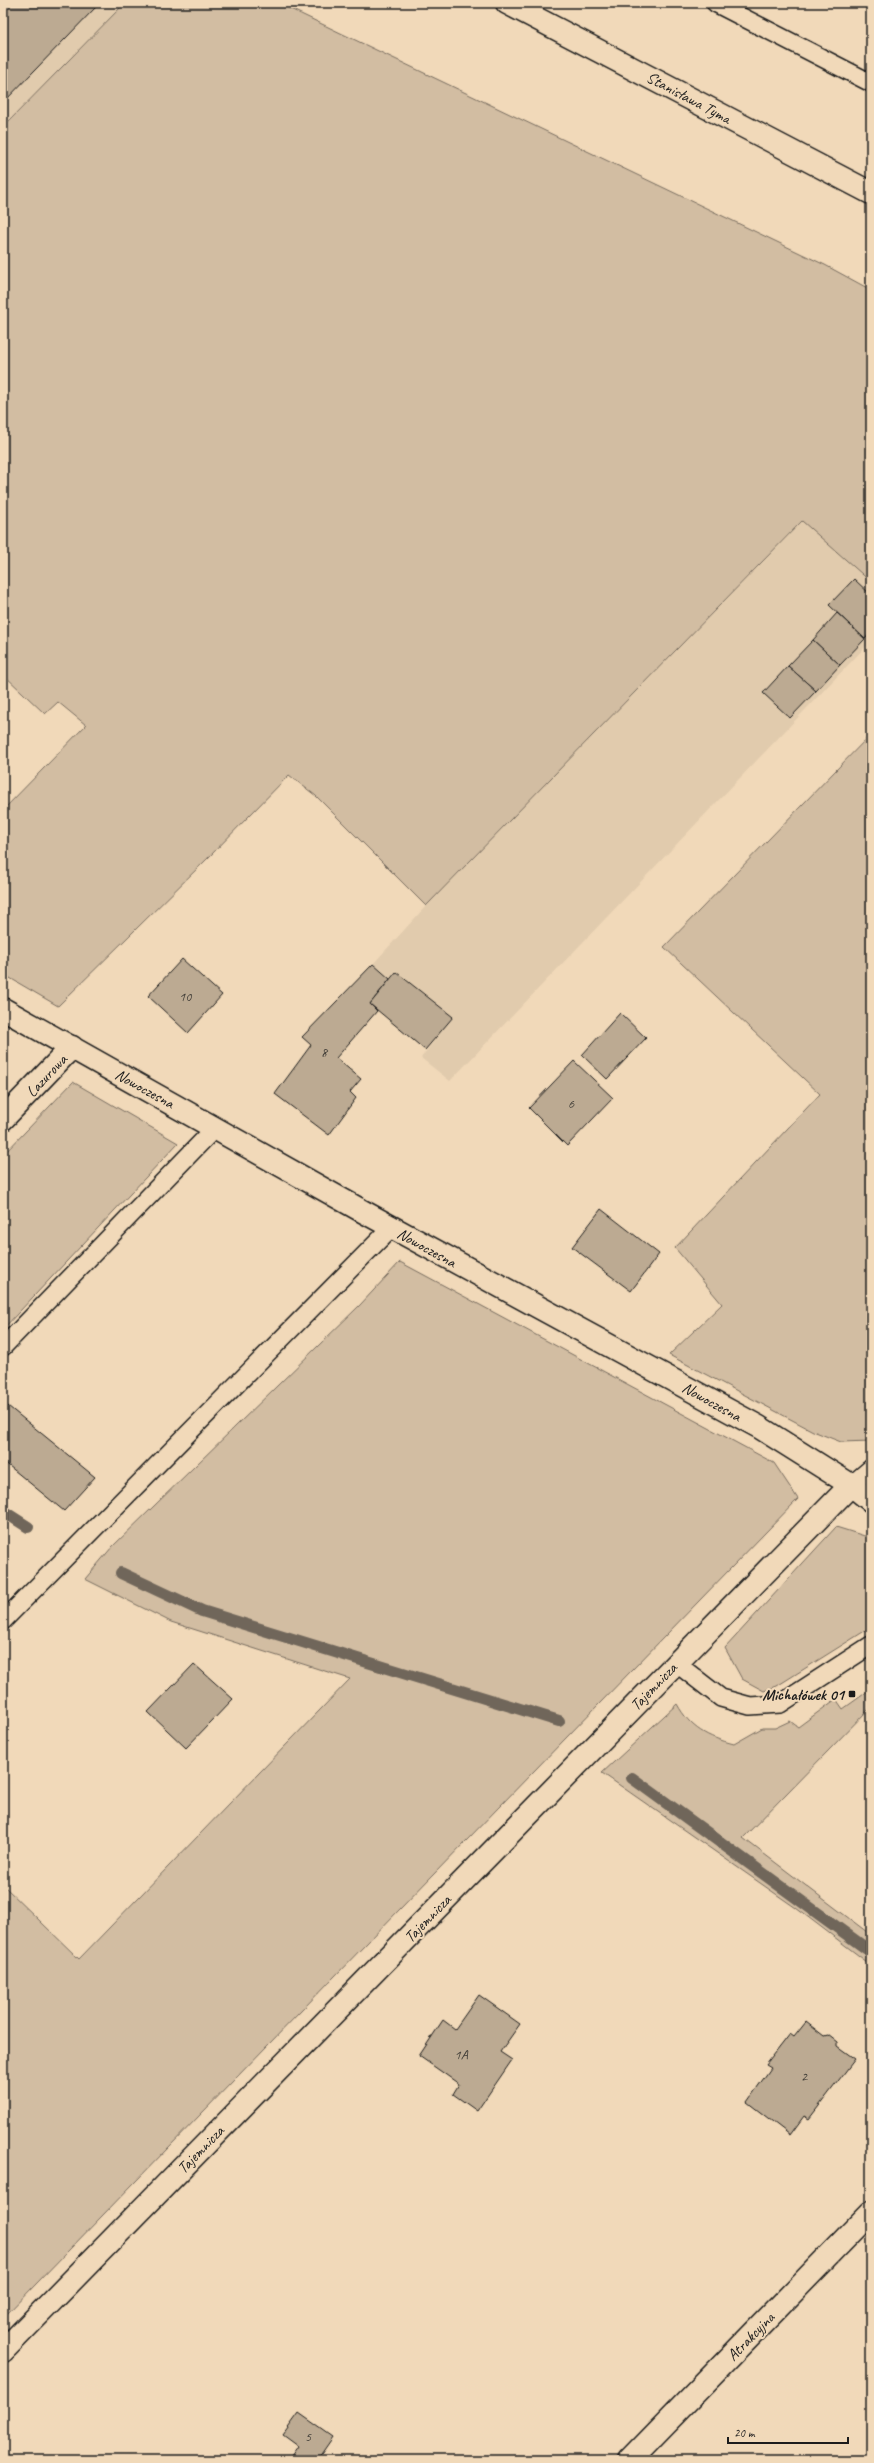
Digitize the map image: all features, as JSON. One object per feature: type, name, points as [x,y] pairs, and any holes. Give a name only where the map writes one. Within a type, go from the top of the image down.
[{"type":"street","name":"Stanisława Tyma","points":[[507,3],[871,193]]},
{"type":"street","name":"Nowoczesna","points":[[3,1009],[392,1227],[759,1427],[851,1485],[871,1501]]},
{"type":"street","name":"Lazurowa","points":[[3,1120],[72,1047]]},
{"type":"street","name":"Tajemnicza","points":[[3,2351],[851,1485]]},
{"type":"street","name":"Atrakcyjna","points":[[630,2460],[871,2212]]},
{"type":"lane","points":[[715,3],[871,83]]},
{"type":"lane","points":[[3,1347],[216,1127]]},
{"type":"lane","points":[[3,1621],[392,1227]]},
{"type":"lane","points":[[851,1485],[871,1468]]},
{"type":"lane","points":[[676,1663],[721,1698],[750,1706],[780,1704],[871,1645]]},
{"type":"shaded area","points":[[3,3],[125,3],[3,126]]},
{"type":"shaded area","points":[[125,3],[278,3],[825,265],[871,290],[871,582],[802,521],[426,906],[316,796],[289,775],[209,857],[58,1006],[3,974],[3,810],[86,725],[58,702],[45,714],[3,674],[3,127]]},
{"type":"shaded area","points":[[803,521],[871,582],[871,641],[450,1081],[421,1058],[452,1017],[397,972],[390,979],[373,964],[426,906]]},
{"type":"shaded area","points":[[871,734],[871,1441],[841,1442],[813,1431],[669,1355],[722,1304],[675,1248],[820,1094],[664,947]]},
{"type":"shaded area","points":[[73,1082],[178,1143],[3,1329],[3,1155]]},
{"type":"shaded area","points":[[400,1262],[774,1463],[798,1499],[3,2318],[3,1885],[79,1959],[350,1679],[171,1622],[85,1579],[112,1547],[360,1305]]},
{"type":"shaded area","points":[[836,1527],[871,1538],[871,1627],[777,1686],[764,1691],[742,1679],[725,1648]]},
{"type":"shaded area","points":[[871,1689],[871,1707],[743,1838],[871,1935],[871,1965],[796,1908],[602,1773],[677,1704],[688,1720],[701,1731],[734,1744],[762,1728],[775,1728],[790,1721],[798,1727],[836,1699],[843,1709]]},
{"type":"building","points":[[3,3],[92,3],[96,7],[3,103]]},
{"type":"building","points":[[854,579],[871,595],[871,632],[865,639],[829,605]]},
{"type":"building","points":[[837,613],[865,639],[840,665],[813,640]]},
{"type":"building","points":[[813,640],[840,665],[816,691],[788,666]]},
{"type":"building","points":[[788,666],[816,691],[790,718],[763,693]]},
{"type":"building","points":[[182,959],[222,995],[188,1033],[148,996]]},
{"type":"building","points":[[373,964],[390,979],[370,1004],[377,1011],[336,1058],[361,1079],[350,1092],[356,1098],[329,1135],[275,1094],[311,1045],[302,1037]]},
{"type":"building","points":[[396,972],[453,1017],[425,1050],[370,1004]]},
{"type":"building","points":[[620,1013],[646,1038],[607,1079],[582,1055]]},
{"type":"building","points":[[574,1061],[613,1098],[567,1146],[529,1108]]},
{"type":"building","points":[[601,1209],[659,1254],[631,1291],[572,1247]]},
{"type":"building","points":[[3,1402],[95,1477],[64,1511],[3,1461]]},
{"type":"building","points":[[194,1664],[233,1699],[186,1748],[148,1712]]},
{"type":"building","points":[[479,1995],[520,2024],[500,2052],[512,2060],[477,2111],[453,2094],[459,2084],[419,2056],[443,2020],[455,2029]]},
{"type":"building","points":[[806,2022],[824,2036],[828,2035],[837,2042],[837,2046],[855,2059],[809,2119],[804,2116],[790,2135],[747,2102],[771,2068],[766,2065],[790,2034],[794,2037]]},
{"type":"building","points":[[299,2413],[333,2437],[317,2460],[298,2460],[291,2456],[298,2446],[283,2435]]},
{"type":"waterway","points":[[3,1511],[28,1527]]},
{"type":"waterway","points":[[121,1573],[202,1611],[559,1721]]},
{"type":"waterway","points":[[632,1778],[871,1952]]},
{"type":"place","name":"Michałówek 01","points":[[852,1694]]}]
